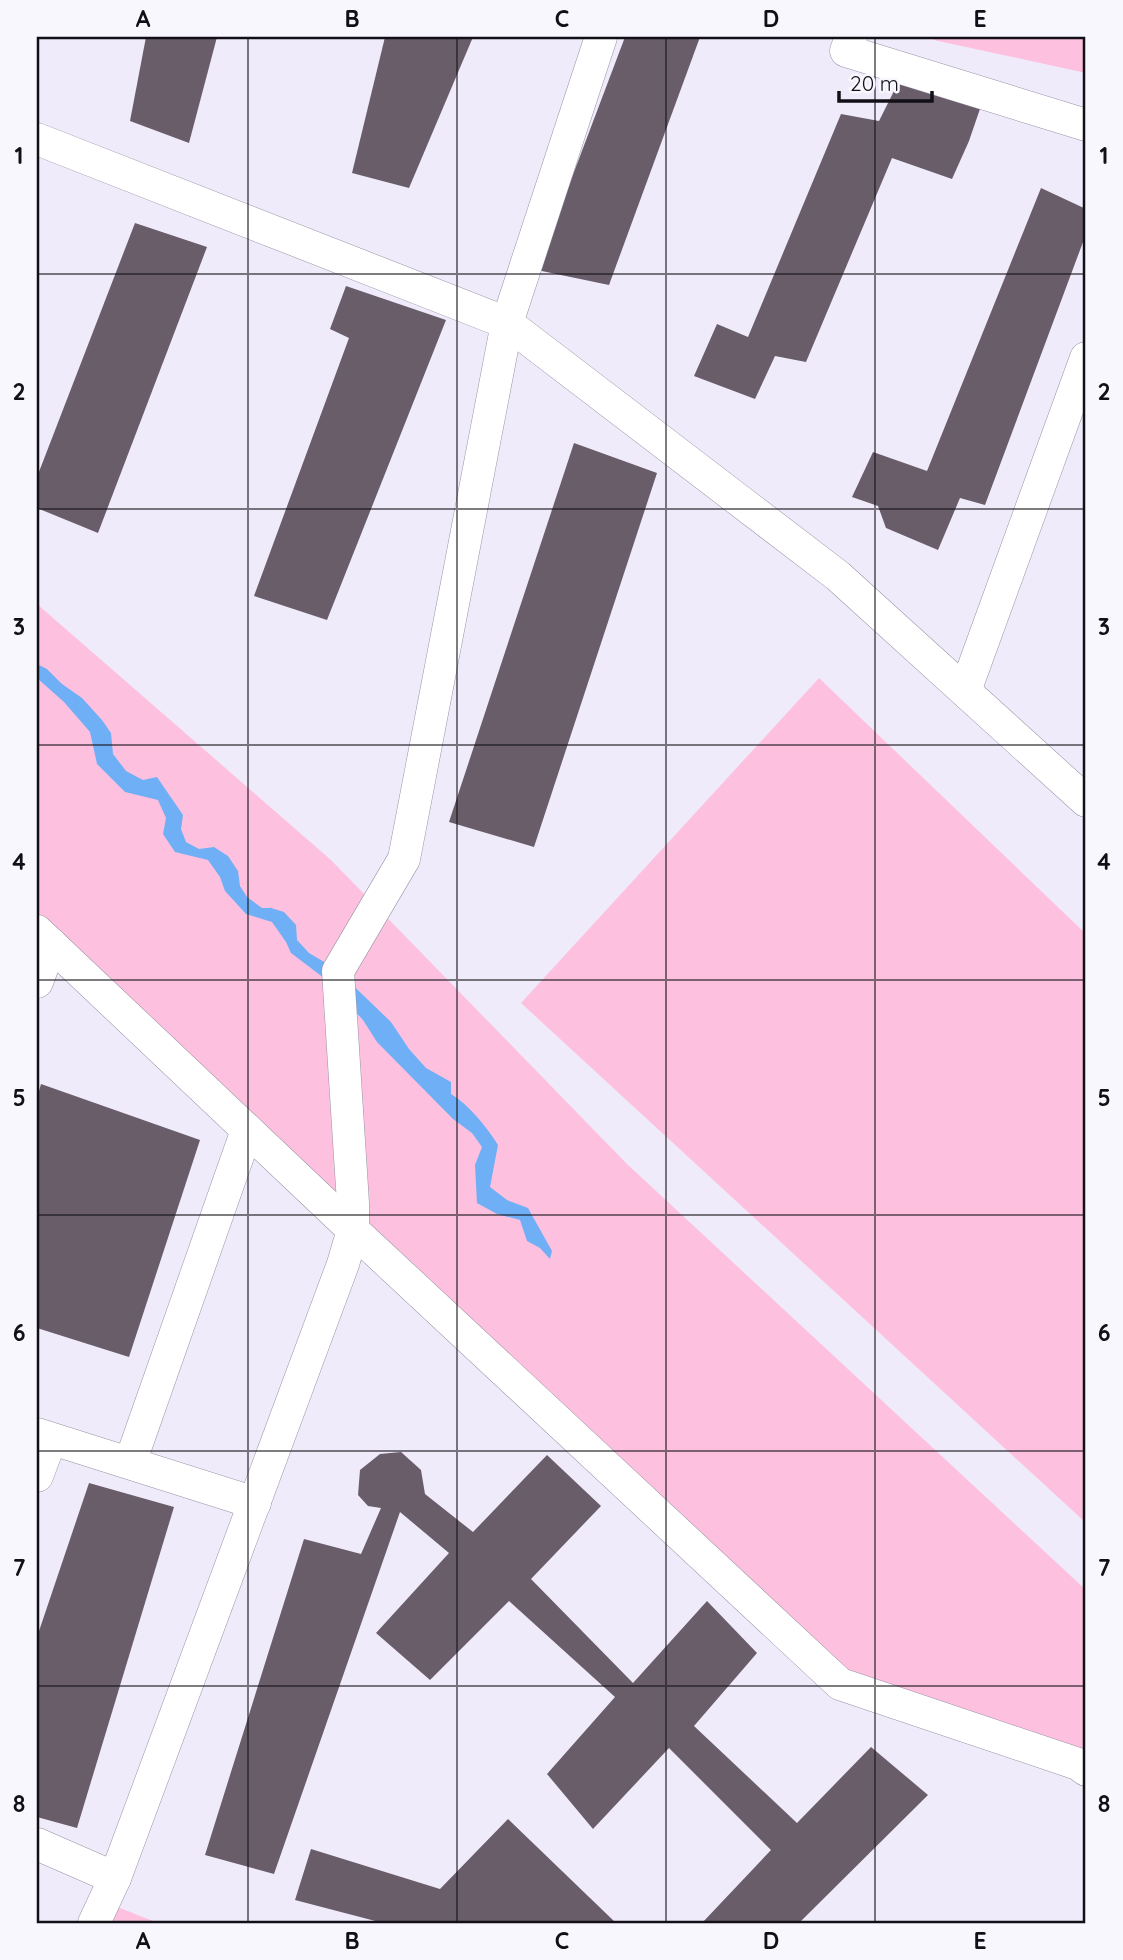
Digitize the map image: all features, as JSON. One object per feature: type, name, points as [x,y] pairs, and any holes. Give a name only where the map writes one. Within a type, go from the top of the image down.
[{"type":"street","points":[[93,1923],[116,1878],[343,1264],[352,1230],[353,1203],[338,971],[404,859],[507,323],[601,37]]},
{"type":"street","points":[[851,37],[846,51],[1086,125]]},
{"type":"street","points":[[37,139],[507,323],[838,576],[1086,801]]},
{"type":"street","points":[[965,691],[1086,358]]},
{"type":"street","points":[[44,937],[352,1230],[840,1684],[1078,1763],[1086,1770]]},
{"type":"street","points":[[37,982],[44,937]]},
{"type":"street","points":[[130,1463],[247,1130]]},
{"type":"street","points":[[37,1476],[44,1436],[255,1503]]},
{"type":"street","points":[[37,1844],[116,1878]]},
{"type":"shaded area","points":[[37,37],[1086,37],[1086,1923],[37,1923]]},
{"type":"shaded area","points":[[935,37],[1086,37],[1086,73],[934,40]]},
{"type":"shaded area","points":[[37,604],[331,860],[627,1164],[1086,1590],[1086,1770],[840,1684],[37,931]]},
{"type":"shaded area","points":[[819,678],[1086,934],[1086,1523],[521,1003]]},
{"type":"shaded area","points":[[115,1906],[158,1923],[107,1923]]},
{"type":"water","points":[[37,664],[82,698],[102,720],[111,733],[113,754],[126,771],[143,780],[157,777],[183,815],[181,829],[186,842],[199,849],[214,847],[228,856],[238,871],[240,886],[247,897],[262,908],[284,912],[296,925],[297,940],[309,953],[336,969],[391,1022],[426,1068],[451,1082],[451,1094],[477,1117],[498,1145],[490,1187],[507,1200],[528,1208],[552,1251],[550,1259],[540,1248],[527,1241],[520,1220],[497,1214],[477,1203],[475,1165],[482,1147],[472,1133],[453,1119],[377,1042],[363,1020],[324,978],[291,953],[272,922],[246,914],[225,891],[220,877],[208,860],[175,852],[163,834],[166,818],[158,800],[125,792],[97,764],[90,732],[64,702],[37,678]]},
{"type":"building","points":[[146,37],[217,37],[189,143],[130,121]]},
{"type":"building","points":[[385,37],[473,37],[409,188],[352,173]]},
{"type":"building","points":[[625,37],[700,37],[609,285],[537,270]]},
{"type":"building","points":[[903,73],[982,103],[952,179],[892,158],[806,362],[775,356],[755,399],[694,376],[717,324],[748,337],[841,114],[879,121]]},
{"type":"building","points":[[1041,188],[1086,209],[1086,234],[985,505],[960,498],[938,550],[886,528],[878,506],[852,497],[873,452],[927,471]]},
{"type":"building","points":[[135,223],[207,247],[98,533],[37,508],[37,477]]},
{"type":"building","points":[[346,286],[446,320],[327,620],[254,596],[349,338],[330,329]]},
{"type":"building","points":[[574,443],[657,473],[534,847],[449,822]]},
{"type":"building","points":[[41,1084],[200,1140],[129,1357],[37,1328],[37,1098]]},
{"type":"building","points":[[401,1452],[421,1470],[425,1494],[473,1532],[547,1455],[601,1506],[531,1579],[633,1683],[707,1601],[757,1653],[694,1726],[797,1823],[871,1747],[928,1795],[799,1923],[702,1923],[771,1850],[669,1748],[593,1829],[547,1774],[615,1697],[509,1601],[430,1680],[376,1633],[449,1553],[400,1512],[274,1874],[205,1855],[304,1539],[361,1554],[381,1508],[368,1506],[358,1495],[360,1470],[380,1454]]},
{"type":"building","points":[[89,1483],[174,1507],[77,1828],[37,1817],[37,1637]]},
{"type":"building","points":[[508,1819],[616,1923],[383,1923],[295,1900],[311,1849],[440,1889]]}]
